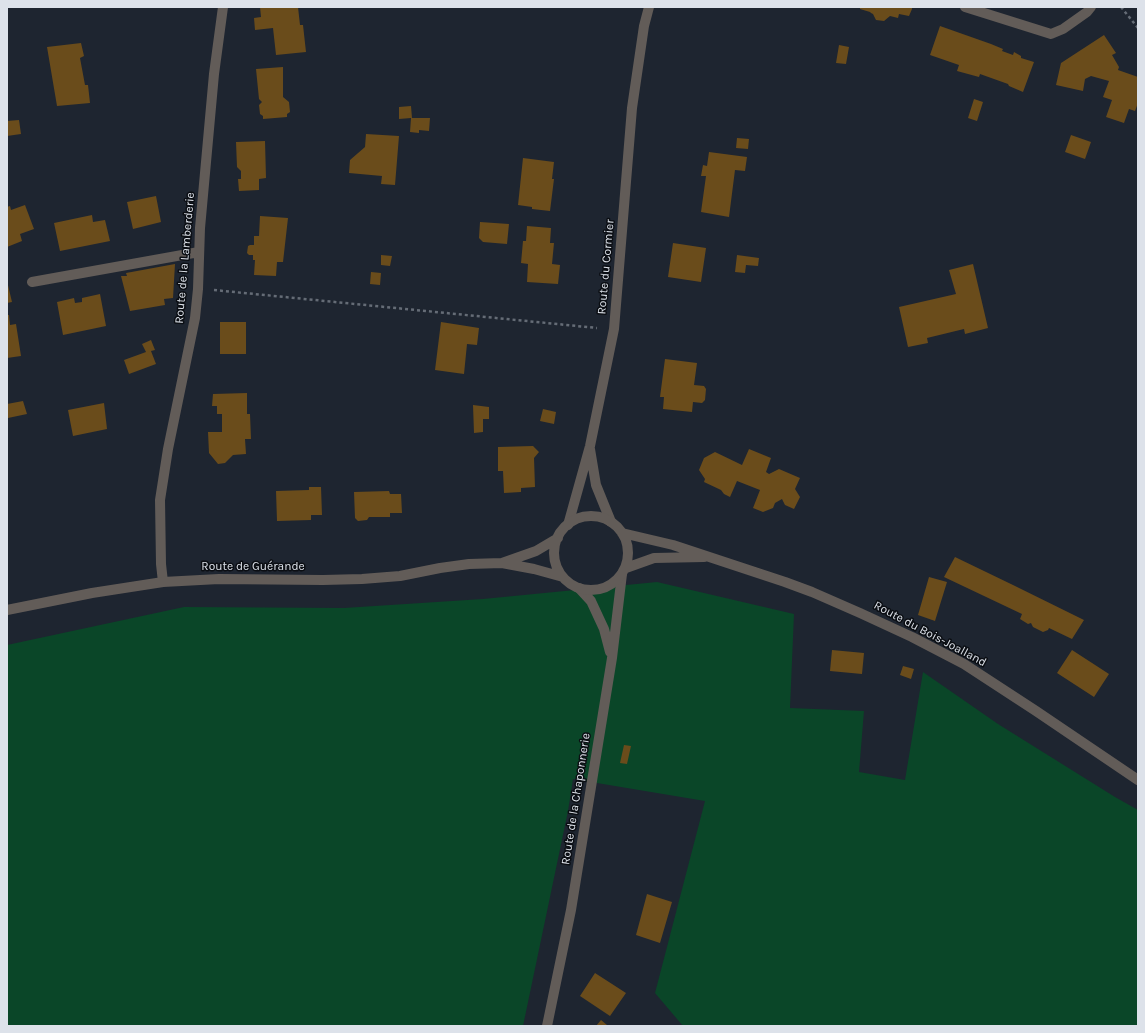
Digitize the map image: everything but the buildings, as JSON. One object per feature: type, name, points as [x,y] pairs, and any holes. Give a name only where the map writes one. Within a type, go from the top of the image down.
[{"type":"street","name":"Route de la Lamberderie","points":[[163,582],[161,564],[160,500],[168,449],[195,318],[214,74],[223,7]]},
{"type":"street","name":"Route du Cormier","points":[[568,525],[590,446],[614,330],[632,108],[644,26],[649,7]]},
{"type":"street","points":[[965,7],[1051,34],[1062,29],[1087,12],[1091,7]]},
{"type":"street","points":[[32,282],[199,252]]},
{"type":"street","points":[[590,446],[596,485],[610,522]]},
{"type":"street","points":[[579,588],[591,590],[603,588],[614,582],[624,571],[628,556],[627,544],[622,533],[610,522],[600,517],[577,519],[568,525],[558,538],[555,546],[556,562],[563,577],[579,588],[591,601],[604,628],[612,658]]},
{"type":"street","name":"Route du Bois-Joalland","points":[[622,533],[674,544],[713,557],[812,592],[893,628],[964,664],[1138,780]]},
{"type":"street","name":"Route de Guérande","points":[[502,563],[536,551],[558,538]]},
{"type":"street","name":"Route du Bois-Joalland","points":[[624,571],[654,558],[713,557]]},
{"type":"street","name":"Route de Guérande","points":[[7,610],[92,593],[163,582],[219,579],[323,580],[400,576],[469,564],[502,563],[534,569],[563,577]]},
{"type":"street","name":"Route de la Chaponnerie","points":[[547,1026],[571,910],[612,658],[624,571]]},
{"type":"path","points":[[1121,7],[1138,28]]},
{"type":"path","points":[[198,288],[614,330]]},
{"type":"green space","points":[[657,582],[794,614],[790,708],[864,711],[859,772],[905,780],[923,672],[998,724],[1138,810],[1138,1026],[683,1026],[655,993],[705,801],[573,779],[568,811],[523,1026],[7,1026],[7,645],[184,607],[344,608],[483,599]]}]
